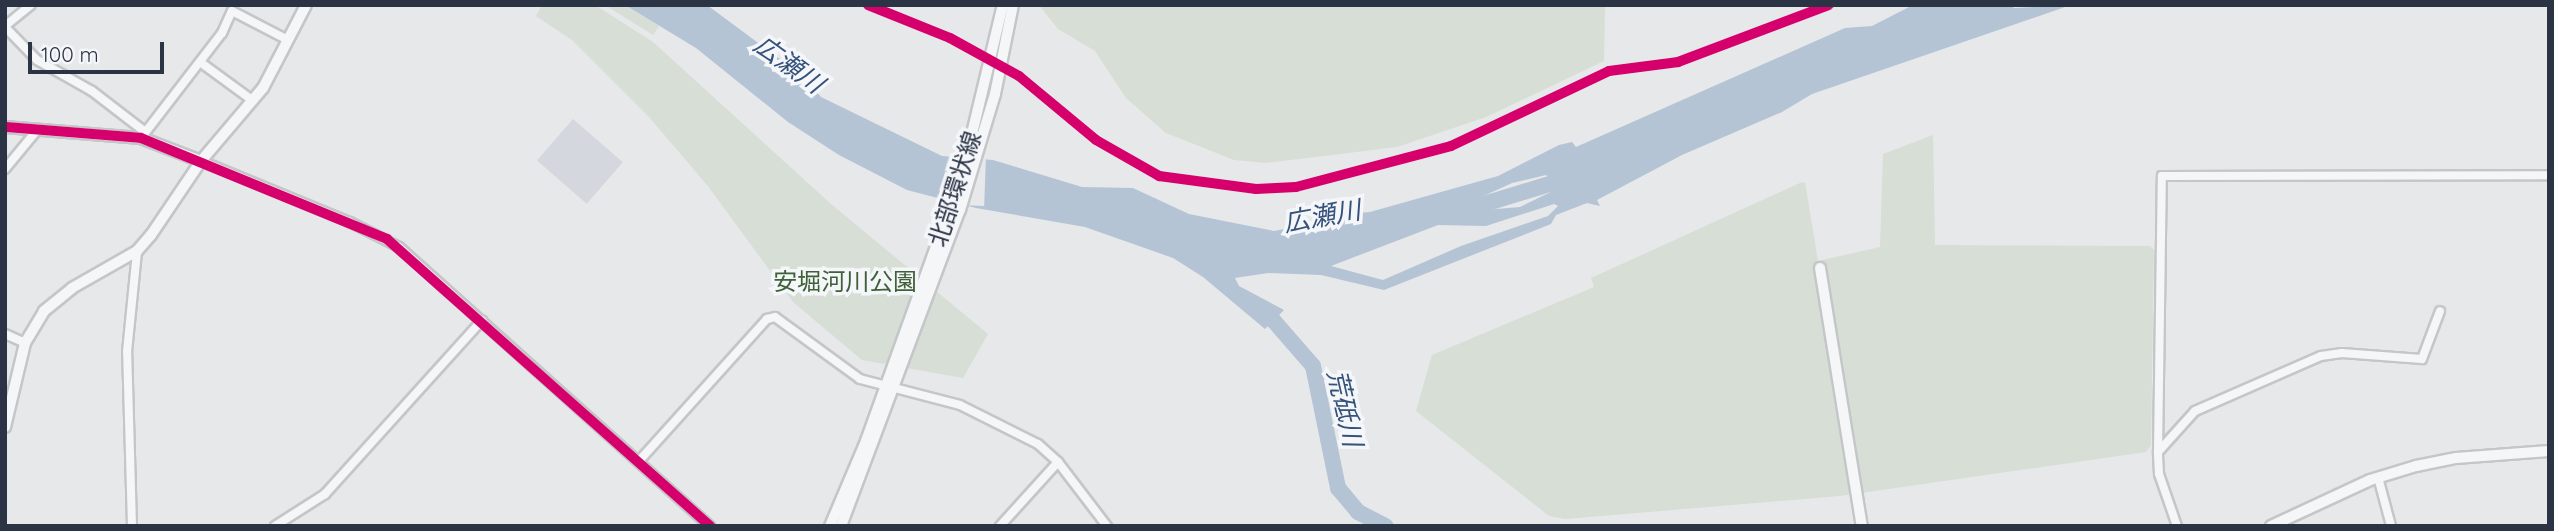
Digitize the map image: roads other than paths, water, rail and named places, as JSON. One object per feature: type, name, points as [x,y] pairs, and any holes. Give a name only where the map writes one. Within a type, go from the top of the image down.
[{"type":"street","points":[[31,5],[5,27],[37,60],[92,90],[142,134],[387,239],[482,320],[710,526]]},
{"type":"street","points":[[5,427],[25,343],[57,298],[137,251],[201,161],[252,100],[306,5]]},
{"type":"street","name":"北部環状線","points":[[830,526],[893,383],[963,172],[1003,5]]},
{"type":"street","name":"北部環状線","points":[[841,526],[981,145],[1013,5]]},
{"type":"street","points":[[142,134],[200,61],[232,11],[288,40]]},
{"type":"street","points":[[200,61],[252,100]]},
{"type":"street","points":[[5,127],[142,134]]},
{"type":"street","points":[[5,169],[38,129]]},
{"type":"street","points":[[2177,526],[2159,474],[2158,452],[2160,183],[2165,173],[2549,175]]},
{"type":"street","points":[[132,526],[127,352],[137,251]]},
{"type":"street","points":[[1820,268],[1862,526]]},
{"type":"street","points":[[2158,452],[2195,411],[2321,356],[2342,353],[2422,359],[2440,311]]},
{"type":"street","points":[[639,461],[770,316],[851,374],[893,383],[936,397],[979,414],[1038,444],[1058,462],[1107,526]]},
{"type":"street","points":[[275,526],[325,494],[482,320]]},
{"type":"street","points":[[5,334],[25,343]]},
{"type":"street","points":[[2271,526],[2378,477],[2446,459],[2549,451]]},
{"type":"street","points":[[1000,526],[1058,462]]},
{"type":"street","points":[[2378,477],[2391,526]]},
{"type":"water","points":[[625,5],[707,5],[803,76],[821,97],[942,156],[993,160],[1082,187],[1133,188],[1189,214],[1274,231],[1316,223],[1324,216],[1370,212],[1498,176],[1559,145],[1572,142],[1576,147],[1845,28],[1872,26],[1913,5],[1997,5],[1997,9],[2071,5],[1812,94],[1782,112],[1682,155],[1597,200],[1600,206],[1587,203],[1556,215],[1551,224],[1384,290],[1321,275],[1268,273],[1235,278],[1239,286],[1284,310],[1265,329],[1203,277],[1173,258],[1085,227],[976,208],[907,190],[839,155],[788,122],[696,48]],"holes":[[[1546,175],[1559,188],[1520,207],[1462,212],[1455,209],[1512,183]],[[1554,204],[1558,206],[1548,216],[1461,246],[1383,280],[1331,266],[1438,225],[1486,226]]]},
{"type":"waterway","name":"広瀬川","points":[[1976,16],[2006,5]]},
{"type":"waterway","name":"広瀬川","points":[[1442,217],[1575,176]]},
{"type":"waterway","name":"荒砥川","points":[[1258,310],[1273,320],[1313,366],[1338,488],[1358,512],[1386,526]]},
{"type":"park label","name":"安堀河川公園","points":[[845,282]]}]
